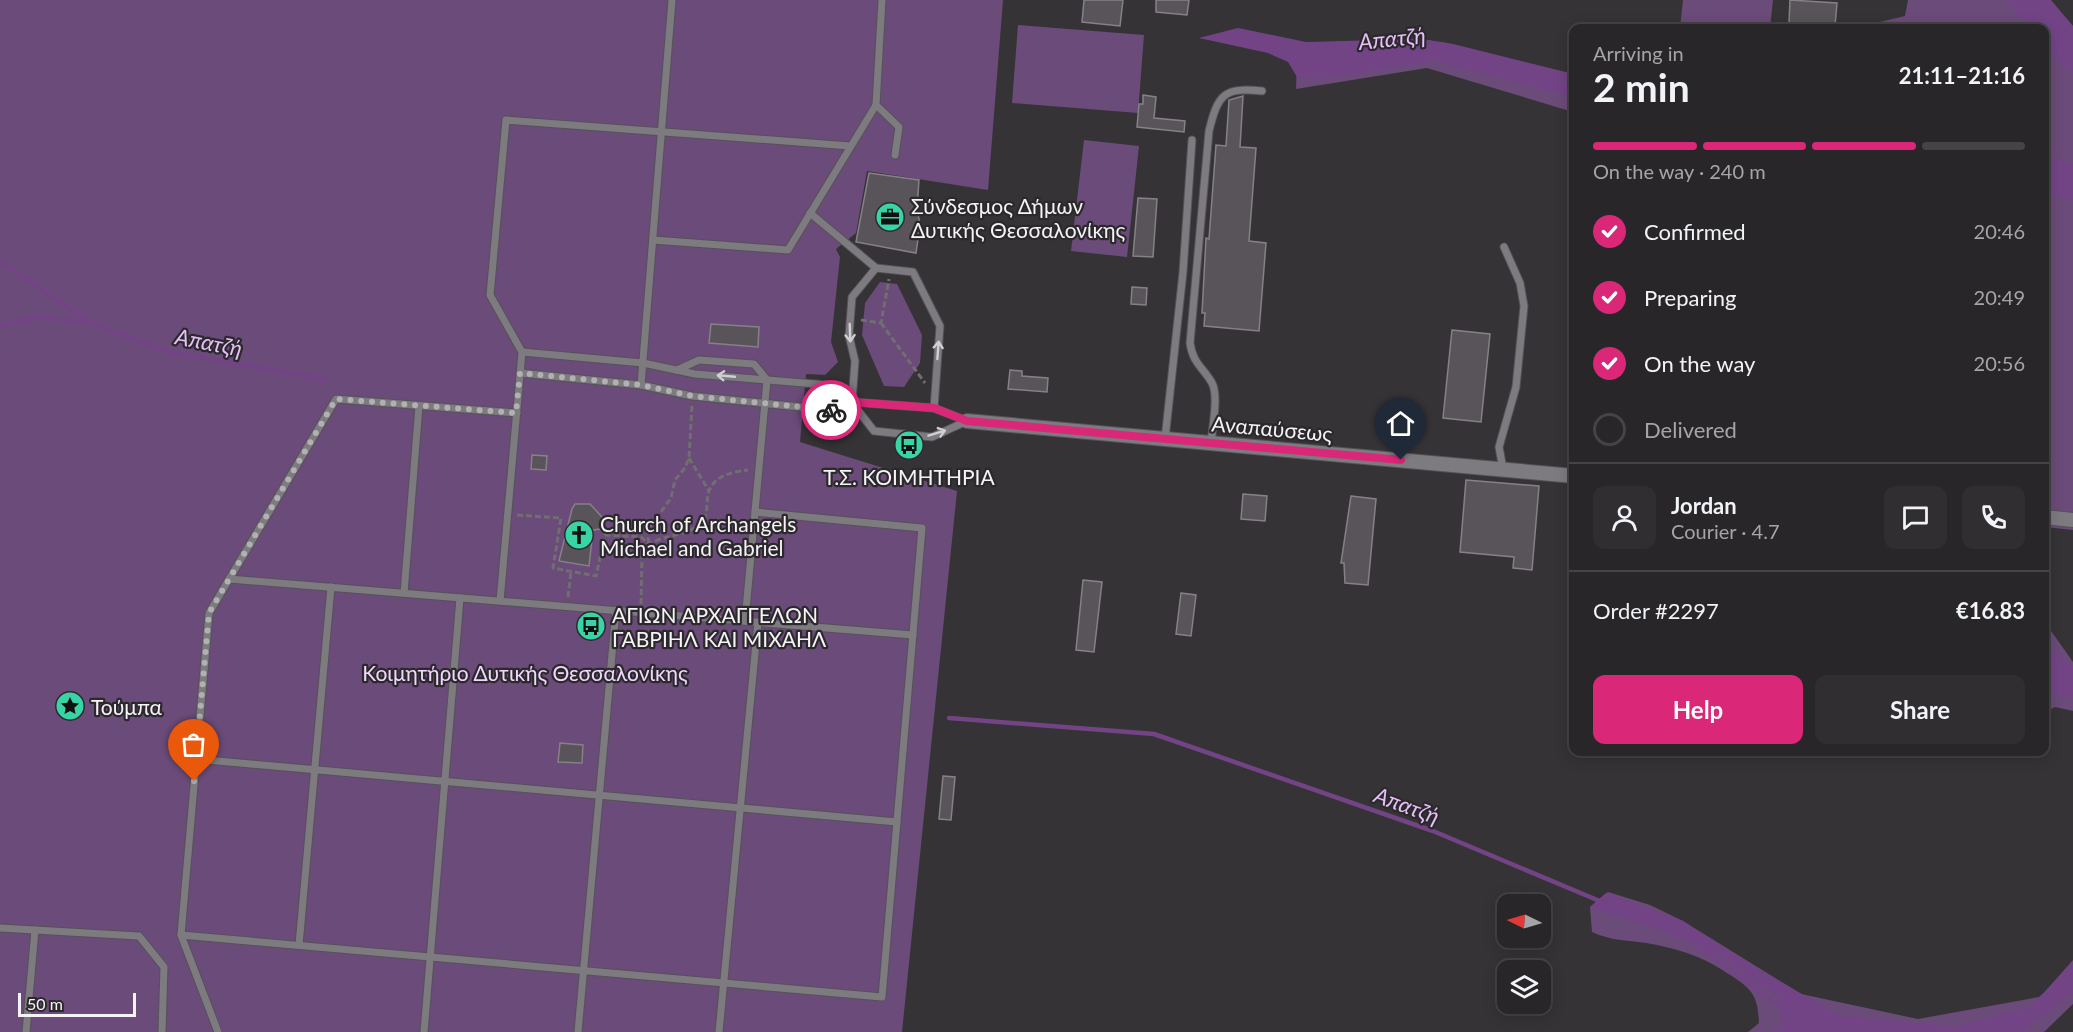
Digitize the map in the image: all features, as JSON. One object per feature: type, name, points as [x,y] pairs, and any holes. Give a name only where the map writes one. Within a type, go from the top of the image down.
[{"type":"street","name":"Αναπαύσεως","points":[[967,421],[1569,476]]},
{"type":"street","points":[[2049,518],[2073,520]]},
{"type":"lane","points":[[641,385],[672,0]]},
{"type":"lane","points":[[653,240],[788,250],[876,105],[882,0]]},
{"type":"lane","points":[[1211,444],[1215,395],[1213,384],[1197,365],[1190,343],[1209,131],[1218,103],[1227,93],[1238,90],[1262,91]]},
{"type":"lane","points":[[876,105],[900,127],[895,154]]},
{"type":"lane","points":[[500,601],[522,352],[490,295],[506,120],[850,146]]},
{"type":"lane","points":[[1165,439],[1183,273],[1192,140]]},
{"type":"lane","points":[[810,213],[876,268],[913,272],[940,326],[934,408]]},
{"type":"lane","points":[[1503,469],[1499,447],[1516,387],[1524,306],[1520,283],[1504,246]]},
{"type":"lane","points":[[852,402],[855,360],[849,336],[852,297],[876,268]]},
{"type":"lane","points":[[522,352],[643,363],[677,370],[839,386],[874,431],[932,437],[967,421]]},
{"type":"lane","points":[[677,370],[699,360],[754,364],[767,380],[745,621]]},
{"type":"lane","points":[[520,373],[641,385],[692,396],[839,411],[852,402],[934,408],[967,421]]},
{"type":"lane","points":[[218,1032],[181,935],[209,613],[336,399],[516,413]]},
{"type":"lane","points":[[404,593],[419,406]]},
{"type":"lane","points":[[181,935],[882,997],[922,528],[755,512]]},
{"type":"lane","points":[[229,579],[913,635]]},
{"type":"lane","points":[[299,945],[331,587]]},
{"type":"lane","points":[[424,1032],[460,598]]},
{"type":"lane","points":[[578,1032],[616,610]]},
{"type":"lane","points":[[719,1032],[758,622]]},
{"type":"lane","points":[[196,759],[897,822]]},
{"type":"lane","points":[[0,928],[139,936],[164,967],[162,1032]]},
{"type":"lane","points":[[26,1032],[35,930]]},
{"type":"path","points":[[881,323],[890,270]]},
{"type":"path","points":[[850,318],[881,323],[935,396]]},
{"type":"path","points":[[649,544],[647,531],[671,498],[675,480],[685,468],[689,458],[692,396]]},
{"type":"path","points":[[642,613],[640,600],[642,555],[649,544],[658,539],[692,529],[702,521],[708,506],[709,491],[689,458]]},
{"type":"path","points":[[709,491],[722,475],[759,469]]},
{"type":"path","points":[[507,515],[561,518],[553,568],[571,572],[596,576],[605,535],[641,537],[649,544]]},
{"type":"path","points":[[566,607],[571,572]]},
{"type":"green space","name":"Κοιμητήριο Δυτικής Θεσσαλονίκης","points":[[0,0],[1003,0],[988,190],[867,171],[856,233],[836,249],[840,257],[831,342],[838,362],[825,375],[806,374],[800,442],[957,491],[902,1032],[0,1032]]},
{"type":"green space","points":[[1683,0],[1773,0],[1770,24],[1680,24]]},
{"type":"green space","points":[[1908,0],[2015,0],[2036,24],[1872,24],[1905,16]]},
{"type":"green space","points":[[1018,25],[1144,35],[1138,113],[1012,103]]},
{"type":"green space","points":[[2049,38],[2073,61],[2073,530],[2049,527]]},
{"type":"green space","points":[[1422,39],[1447,43],[1569,73],[1569,111],[1427,68],[1296,89],[1297,62]]},
{"type":"green space","points":[[1084,140],[1139,146],[1127,257],[1071,251]]},
{"type":"green space","points":[[880,282],[897,284],[922,335],[920,363],[904,387],[884,386],[862,335],[865,303]]},
{"type":"green space","points":[[2049,628],[2073,662],[2073,711],[2055,707],[2049,710]]},
{"type":"green space","points":[[1608,892],[1650,905],[1683,921],[1801,994],[1918,1019],[2039,997],[2073,967],[2073,1004],[2044,1032],[1748,1032],[1759,1023],[1755,998],[1747,988],[1718,967],[1698,957],[1668,947],[1612,939],[1592,932],[1590,907]]},
{"type":"shaded area","points":[[2007,0],[2051,0],[2073,26],[2073,73],[2055,60],[2049,52],[2049,24],[2026,24]]},
{"type":"shaded area","points":[[1238,28],[1306,42],[1419,39],[1453,44],[1569,73],[1569,96],[1435,61],[1317,79],[1297,77],[1288,62],[1268,53],[1199,38]]},
{"type":"shaded area","points":[[2049,156],[2073,165],[2073,200],[2049,193]]},
{"type":"shaded area","points":[[2049,642],[2054,652],[2073,668],[2073,697],[2049,693]]},
{"type":"shaded area","points":[[1606,893],[1683,921],[1722,947],[1839,1016],[1956,1027],[2032,1006],[2073,960],[2073,993],[2021,1032],[1770,1032],[1783,1024],[1778,996],[1749,979],[1723,957],[1667,932],[1590,907]]},
{"type":"building","points":[[1084,0],[1123,0],[1120,26],[1082,22]]},
{"type":"building","points":[[1156,0],[1189,0],[1187,15],[1156,12]]},
{"type":"building","points":[[1790,0],[1837,3],[1835,24],[1789,23]]},
{"type":"building","points":[[1143,95],[1156,97],[1154,118],[1185,121],[1184,132],[1137,127],[1139,104],[1143,104]]},
{"type":"building","points":[[1243,96],[1240,147],[1256,148],[1249,241],[1266,243],[1259,331],[1204,326],[1205,313],[1202,313],[1206,238],[1209,239],[1216,145],[1226,146],[1229,100]]},
{"type":"building","name":"Σύνδεσμος Δήμων Δυτικής Θεσσαλονίκης","points":[[869,173],[919,180],[917,208],[920,225],[916,253],[856,242]]},
{"type":"building","points":[[1138,198],[1157,199],[1153,257],[1133,256]]},
{"type":"building","points":[[1132,287],[1147,288],[1146,305],[1131,304]]},
{"type":"building","points":[[711,324],[759,327],[758,347],[709,343]]},
{"type":"building","points":[[1452,330],[1490,334],[1481,422],[1443,418]]},
{"type":"building","points":[[1010,370],[1022,371],[1022,376],[1048,378],[1047,392],[1008,389]]},
{"type":"building","points":[[532,455],[547,456],[546,470],[531,469]]},
{"type":"building","points":[[1466,480],[1539,486],[1532,570],[1513,568],[1514,557],[1460,552]]},
{"type":"building","points":[[1243,494],[1267,496],[1265,521],[1241,519]]},
{"type":"building","points":[[1351,496],[1376,499],[1368,585],[1345,583],[1344,563],[1341,563]]},
{"type":"building","name":"Church of Archangels Michael and Gabriel","points":[[575,504],[590,504],[602,517],[601,529],[593,530],[589,566],[559,561]]},
{"type":"building","points":[[1083,580],[1102,582],[1094,652],[1076,650]]},
{"type":"building","points":[[1181,593],[1196,595],[1191,636],[1176,634]]},
{"type":"building","points":[[560,743],[583,745],[582,763],[558,762]]},
{"type":"building","points":[[943,776],[955,777],[951,820],[939,819]]},
{"type":"waterway","name":"Απατζή","points":[[0,262],[91,323],[168,352],[325,379]]},
{"type":"waterway","name":"Απατζή","points":[[0,326],[37,317],[89,322]]},
{"type":"waterway","name":"Απατζή","points":[[949,718],[1154,734],[1433,831],[1602,902]]},
{"type":"waterway","name":"Απατζή","points":[[1695,943],[1784,1010]]},
{"type":"way so far","points":[[194,781],[209,613],[336,399],[516,413],[520,373],[641,385],[692,396],[831,410]]},
{"type":"place","name":"Σύνδεσμος Δήμων Δυτικής Θεσσαλονίκης","points":[[890,217]]},
{"type":"place","name":"Τ.Σ. ΚΟΙΜΗΤΗΡΙΑ","points":[[909,445]]},
{"type":"place","name":"Church of Archangels Michael and Gabriel","points":[[579,535]]},
{"type":"place","name":"ΑΓΙΩΝ ΑΡΧΑΓΓΕΛΩΝ ΓΑΒΡΙΗΛ ΚΑΙ ΜΙΧΑΗΛ","points":[[591,626]]},
{"type":"place","name":"Τούμπα","points":[[70,706]]},
{"type":"route","points":[[831,410],[839,411],[852,402],[934,408],[967,421],[1401,460]]}]
